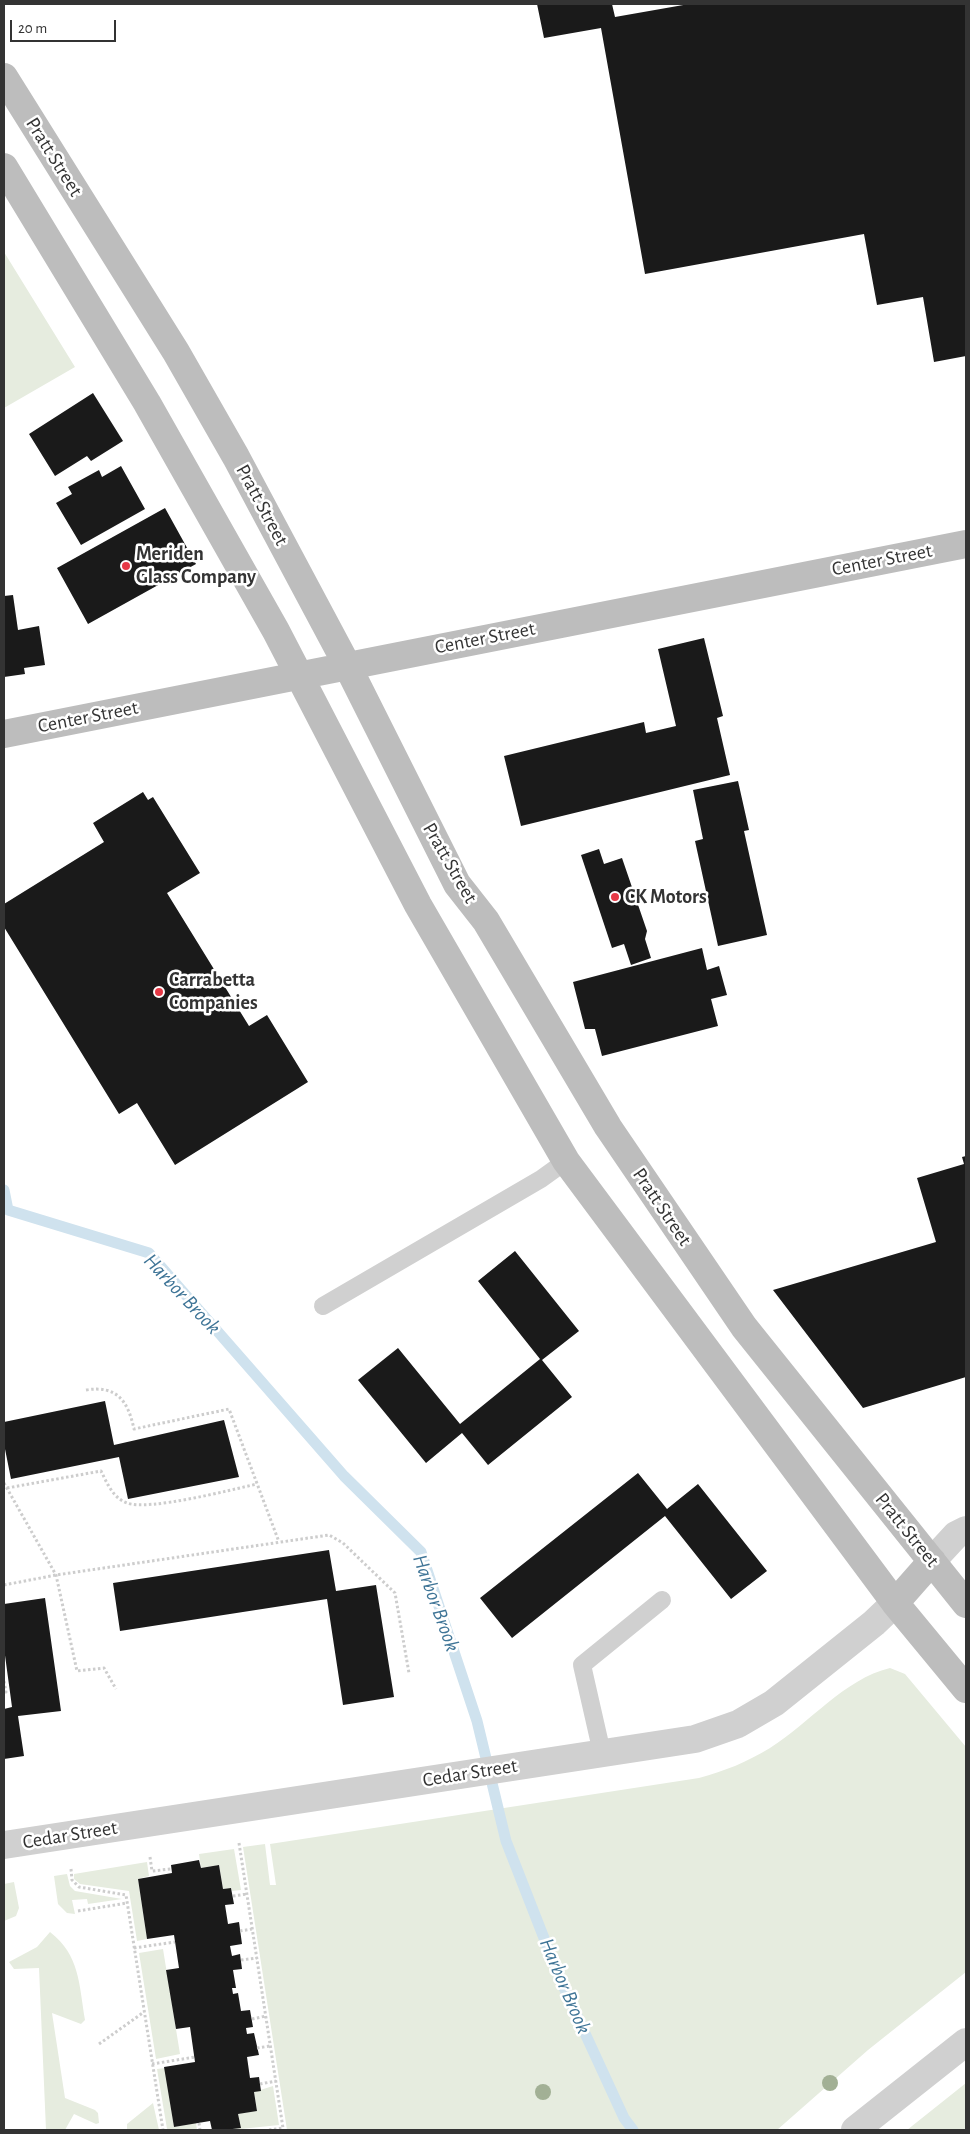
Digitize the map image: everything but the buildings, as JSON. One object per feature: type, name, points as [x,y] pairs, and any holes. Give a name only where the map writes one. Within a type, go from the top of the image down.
[{"type":"street","name":"Pratt Street","points":[[4,77],[176,352],[236,457],[347,665],[457,884],[486,921],[608,1127],[744,1327],[966,1604]]},
{"type":"street","points":[[4,167],[147,403],[301,674],[418,905],[566,1160],[895,1603],[966,1689]]},
{"type":"street","name":"Center Street","points":[[4,734],[966,544]]},
{"type":"street","points":[[895,1603],[956,1535],[966,1530]]},
{"type":"street","name":"Cedar Street","points":[[4,1845],[695,1739],[738,1724],[774,1703],[874,1623],[895,1603]]},
{"type":"street","points":[[855,2130],[966,2042]]},
{"type":"lane","points":[[323,1306],[541,1179],[566,1160]]},
{"type":"lane","points":[[602,1753],[582,1665],[662,1600]]},
{"type":"path","points":[[86,1390],[114,1392],[121,1397],[131,1414],[134,1429],[229,1408],[279,1542]]},
{"type":"path","points":[[7,1488],[101,1471],[113,1494],[126,1503],[137,1505],[152,1504],[257,1484]]},
{"type":"path","points":[[4,1483],[56,1575],[77,1671],[104,1668],[116,1689]]},
{"type":"path","points":[[4,1585],[56,1575],[328,1535],[343,1543],[395,1593],[409,1673]]},
{"type":"path","points":[[4,1681],[6,1692],[4,1692]]},
{"type":"path","points":[[239,1843],[283,2128],[268,2130]]},
{"type":"path","points":[[150,1857],[152,1871],[172,1869]]},
{"type":"path","points":[[71,1869],[72,1880],[79,1887],[126,1895],[163,2130]]},
{"type":"path","points":[[233,1896],[247,1894]]},
{"type":"path","points":[[78,1910],[127,1903]]},
{"type":"path","points":[[240,1931],[252,1929]]},
{"type":"path","points":[[134,1948],[175,1942]]},
{"type":"path","points":[[240,1960],[257,1958]]},
{"type":"path","points":[[99,2044],[144,2012]]},
{"type":"path","points":[[252,2019],[266,2016]]},
{"type":"path","points":[[258,2048],[270,2046]]},
{"type":"path","points":[[152,2064],[195,2057]]},
{"type":"path","points":[[260,2084],[276,2082]]},
{"type":"path","points":[[199,2123],[200,2130]]},
{"type":"shaded area","points":[[4,252],[75,367],[4,408]]},
{"type":"shaded area","points":[[890,1668],[905,1674],[966,1747],[966,1972],[868,2050],[777,2130],[287,2130],[243,1847],[265,1844],[270,1885],[276,1885],[270,1844],[699,1778],[736,1766],[770,1748],[857,1682]]},
{"type":"shaded area","points":[[234,1849],[241,1890],[232,1891],[231,1888],[223,1889],[219,1865],[201,1868],[199,1854]]},
{"type":"shaded area","points":[[147,1862],[149,1876],[138,1879],[147,1939],[137,1941],[129,1891],[80,1884],[74,1879],[74,1874]]},
{"type":"shaded area","points":[[67,1874],[70,1886],[75,1891],[122,1899],[88,1904],[87,1899],[72,1900],[75,1914],[67,1913],[58,1904],[54,1876]]},
{"type":"shaded area","points":[[14,1882],[19,1908],[16,1916],[4,1921],[4,1884]]},
{"type":"shaded area","points":[[50,1932],[60,1941],[73,1961],[85,2020],[81,2024],[52,2013],[65,2098],[95,2110],[98,2113],[99,2123],[96,2124],[74,2114],[65,2130],[46,2130],[39,1968],[14,1969],[9,1962],[37,1947]]},
{"type":"shaded area","points":[[163,1949],[180,2054],[156,2059],[139,1953]]},
{"type":"shaded area","points":[[165,2068],[174,2127],[196,2123],[197,2130],[167,2129],[157,2069]]},
{"type":"shaded area","points":[[966,2083],[966,2130],[907,2130]]},
{"type":"shaded area","points":[[273,2086],[279,2125],[231,2130],[238,2114],[257,2110],[254,2092]]},
{"type":"shaded area","points":[[153,2103],[159,2130],[127,2129],[127,2124]]},
{"type":"waterway","name":"Harbor Brook","points":[[4,1190],[8,1210],[149,1253],[344,1476],[421,1552],[477,1721],[506,1841],[560,1979],[624,2118],[633,2130]]},
{"type":"place","name":"Meriden Glass Company","points":[[126,566]]},
{"type":"place","name":"CK Motors","points":[[615,897]]},
{"type":"place","name":"Carrabetta Companies","points":[[159,992]]}]
